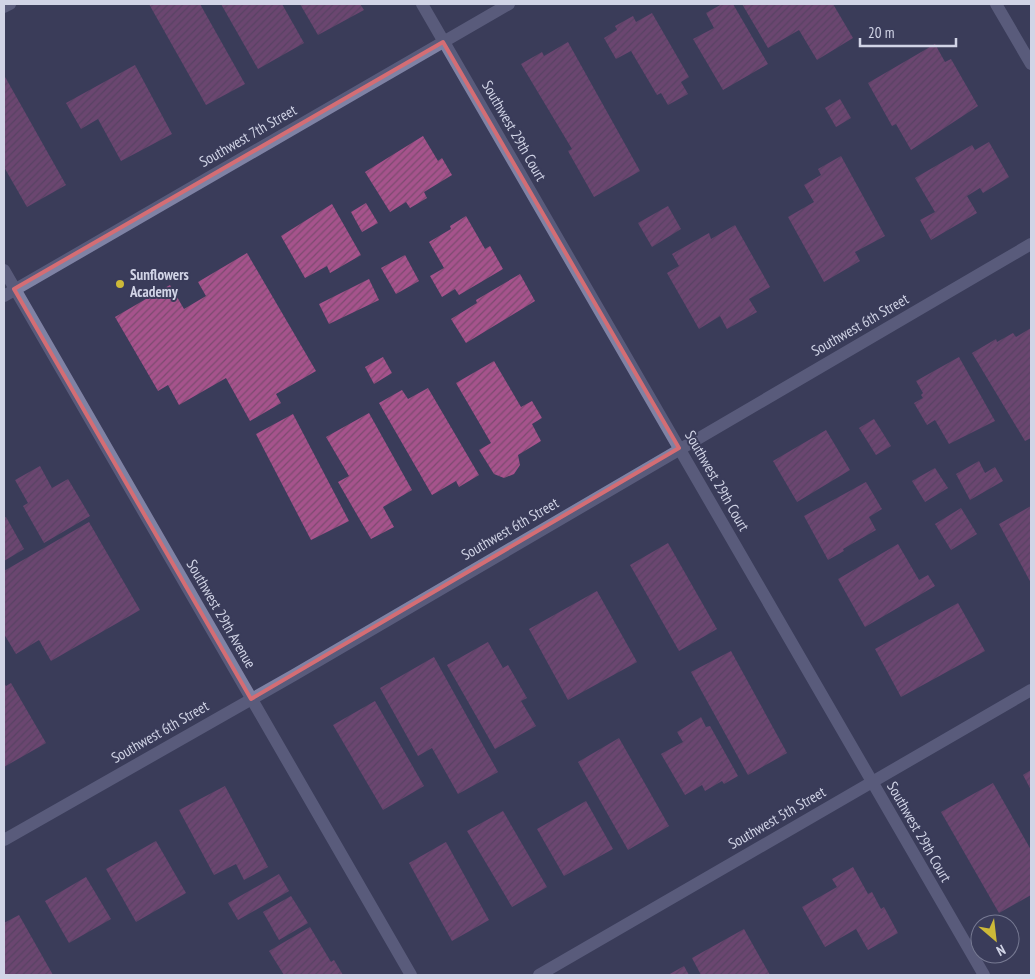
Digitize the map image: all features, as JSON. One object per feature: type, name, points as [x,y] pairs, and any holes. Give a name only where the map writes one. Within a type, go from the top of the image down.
[{"type":"street","points":[[4,8],[10,4]]},
{"type":"street","name":"Southwest 29th Court","points":[[422,4],[984,975]]},
{"type":"street","name":"Southwest 7th Street","points":[[9,292],[508,4]]},
{"type":"street","points":[[996,4],[1031,64]]},
{"type":"street","name":"Southwest 6th Street","points":[[4,840],[251,699],[1031,244]]},
{"type":"street","name":"Southwest 29th Avenue","points":[[4,270],[9,292],[251,699],[411,975]]},
{"type":"street","name":"Southwest 5th Street","points":[[539,975],[1031,690]]},
{"type":"highlighted area","points":[[443,42],[679,448],[251,699],[14,289]]},
{"type":"building","points":[[149,4],[200,4],[245,84],[206,105]]},
{"type":"building","points":[[221,4],[282,4],[304,43],[258,69]]},
{"type":"building","points":[[300,4],[360,4],[364,10],[318,35]]},
{"type":"building","points":[[722,4],[733,4],[768,64],[723,90],[693,39],[714,28],[706,13]]},
{"type":"building","points":[[742,4],[833,4],[853,38],[817,60],[799,30],[768,48]]},
{"type":"building","points":[[652,13],[689,77],[681,82],[688,94],[668,105],[661,93],[657,95],[631,51],[616,59],[604,38],[617,30],[615,26],[633,16],[636,22]]},
{"type":"building","points":[[568,42],[640,171],[594,197],[568,151],[572,149],[521,64],[542,52],[544,56]]},
{"type":"building","points":[[935,44],[945,62],[951,59],[978,106],[911,150],[896,124],[892,126],[868,83]]},
{"type":"building","points":[[135,65],[172,134],[121,161],[98,119],[81,129],[66,103]]},
{"type":"building","points":[[4,75],[66,185],[27,207],[4,167]]},
{"type":"building","points":[[840,99],[851,118],[836,127],[825,108]]},
{"type":"building","points":[[423,136],[438,161],[442,158],[452,175],[424,192],[427,198],[410,208],[406,202],[390,212],[365,172]]},
{"type":"building","points":[[989,142],[1009,177],[983,193],[980,188],[967,196],[977,213],[931,240],[920,220],[935,212],[915,178],[972,145],[975,150]]},
{"type":"building","points":[[841,156],[885,236],[855,252],[860,261],[824,282],[788,217],[814,202],[804,185],[821,175],[818,169]]},
{"type":"building","points":[[366,203],[378,223],[362,232],[351,212]]},
{"type":"building","points":[[332,204],[361,255],[330,273],[327,266],[305,278],[281,236]]},
{"type":"building","points":[[668,206],[681,229],[652,247],[638,223]]},
{"type":"building","points":[[466,216],[485,249],[490,246],[503,269],[459,295],[455,289],[442,297],[430,276],[444,268],[429,242],[451,229],[450,226]]},
{"type":"building","points":[[735,225],[770,287],[749,299],[757,312],[727,329],[720,316],[699,329],[667,273],[679,266],[672,254],[709,233],[711,239]]},
{"type":"building","points":[[247,253],[316,371],[276,394],[281,403],[250,421],[226,378],[179,405],[168,385],[158,391],[115,317],[170,285],[184,309],[206,296],[198,282]]},
{"type":"building","points":[[405,255],[419,281],[396,294],[381,268]]},
{"type":"building","points":[[520,274],[535,301],[466,343],[451,319],[477,303],[476,300]]},
{"type":"building","points":[[369,279],[379,300],[329,324],[319,304]]},
{"type":"building","points":[[1031,328],[1031,438],[1025,441],[972,353],[996,339],[997,342],[1013,333],[1016,337]]},
{"type":"building","points":[[383,357],[392,373],[374,384],[365,367]]},
{"type":"building","points":[[959,357],[995,421],[949,444],[935,420],[927,425],[914,403],[923,398],[921,395],[923,393],[916,381]]},
{"type":"building","points":[[494,361],[521,407],[532,401],[542,418],[532,424],[541,441],[518,455],[520,465],[514,474],[504,478],[494,474],[479,450],[491,443],[456,383]]},
{"type":"building","points":[[428,388],[479,475],[459,487],[456,481],[432,495],[379,403],[402,390],[408,399]]},
{"type":"building","points":[[369,413],[412,490],[383,507],[394,527],[371,539],[338,482],[349,476],[326,437]]},
{"type":"building","points":[[293,414],[349,521],[311,540],[256,434]]},
{"type":"building","points":[[874,419],[891,446],[876,455],[859,428]]},
{"type":"building","points":[[826,430],[850,470],[797,502],[773,461]]},
{"type":"building","points":[[979,461],[985,473],[995,467],[1003,481],[970,500],[956,474]]},
{"type":"building","points":[[40,466],[52,488],[68,479],[90,516],[44,543],[23,506],[28,503],[15,480]]},
{"type":"building","points":[[935,468],[948,488],[925,502],[912,481]]},
{"type":"building","points":[[866,482],[882,509],[869,517],[876,530],[828,560],[804,516]]},
{"type":"building","points":[[1031,506],[1031,583],[999,524]]},
{"type":"building","points":[[961,508],[977,534],[951,550],[935,524]]},
{"type":"building","points":[[6,517],[24,549],[4,561],[4,518]]},
{"type":"building","points":[[89,522],[140,610],[51,661],[39,640],[16,654],[4,634],[4,571]]},
{"type":"building","points":[[668,543],[717,629],[679,651],[630,565]]},
{"type":"building","points":[[898,544],[919,580],[928,575],[935,586],[865,627],[838,579]]},
{"type":"building","points":[[597,591],[637,662],[568,700],[529,629]]},
{"type":"building","points":[[958,603],[985,651],[901,697],[875,649]]},
{"type":"building","points":[[488,642],[503,668],[508,665],[527,698],[521,701],[536,726],[495,749],[447,665]]},
{"type":"building","points":[[731,651],[787,753],[748,775],[691,672]]},
{"type":"building","points":[[434,657],[498,772],[458,794],[432,748],[418,756],[380,688]]},
{"type":"building","points":[[4,683],[6,686],[11,683],[46,743],[4,767]]},
{"type":"building","points":[[375,701],[424,786],[383,810],[333,725]]},
{"type":"building","points":[[701,717],[706,727],[710,726],[738,776],[724,784],[722,781],[705,791],[702,785],[685,795],[661,754],[683,742],[677,732]]},
{"type":"building","points":[[619,738],[669,826],[628,850],[578,762]]},
{"type":"building","points":[[1031,770],[1031,790],[1023,775]]},
{"type":"building","points":[[993,783],[1031,850],[1031,895],[999,913],[941,812]]},
{"type":"building","points":[[225,786],[268,867],[244,880],[236,864],[214,875],[179,810]]},
{"type":"building","points":[[586,801],[613,849],[564,876],[537,829]]},
{"type":"building","points":[[503,811],[547,887],[512,907],[467,831]]},
{"type":"building","points":[[156,841],[186,893],[136,922],[106,869]]},
{"type":"building","points":[[446,842],[489,920],[452,941],[409,863]]},
{"type":"building","points":[[853,867],[868,894],[872,892],[881,909],[884,907],[898,933],[868,950],[856,929],[825,947],[802,907],[837,887],[832,879]]},
{"type":"building","points":[[279,874],[289,891],[238,920],[228,903]]},
{"type":"building","points":[[86,877],[111,919],[69,943],[45,901]]},
{"type":"building","points":[[291,896],[308,923],[279,940],[263,912]]},
{"type":"building","points":[[19,915],[53,975],[4,975],[4,923]]},
{"type":"building","points":[[310,927],[331,962],[334,960],[343,975],[284,975],[269,951]]},
{"type":"building","points":[[744,929],[770,975],[701,975],[692,958]]},
{"type":"building","points":[[684,966],[689,975],[668,975]]},
{"type":"place","name":"Sunflowers Academy","points":[[120,284]]}]
